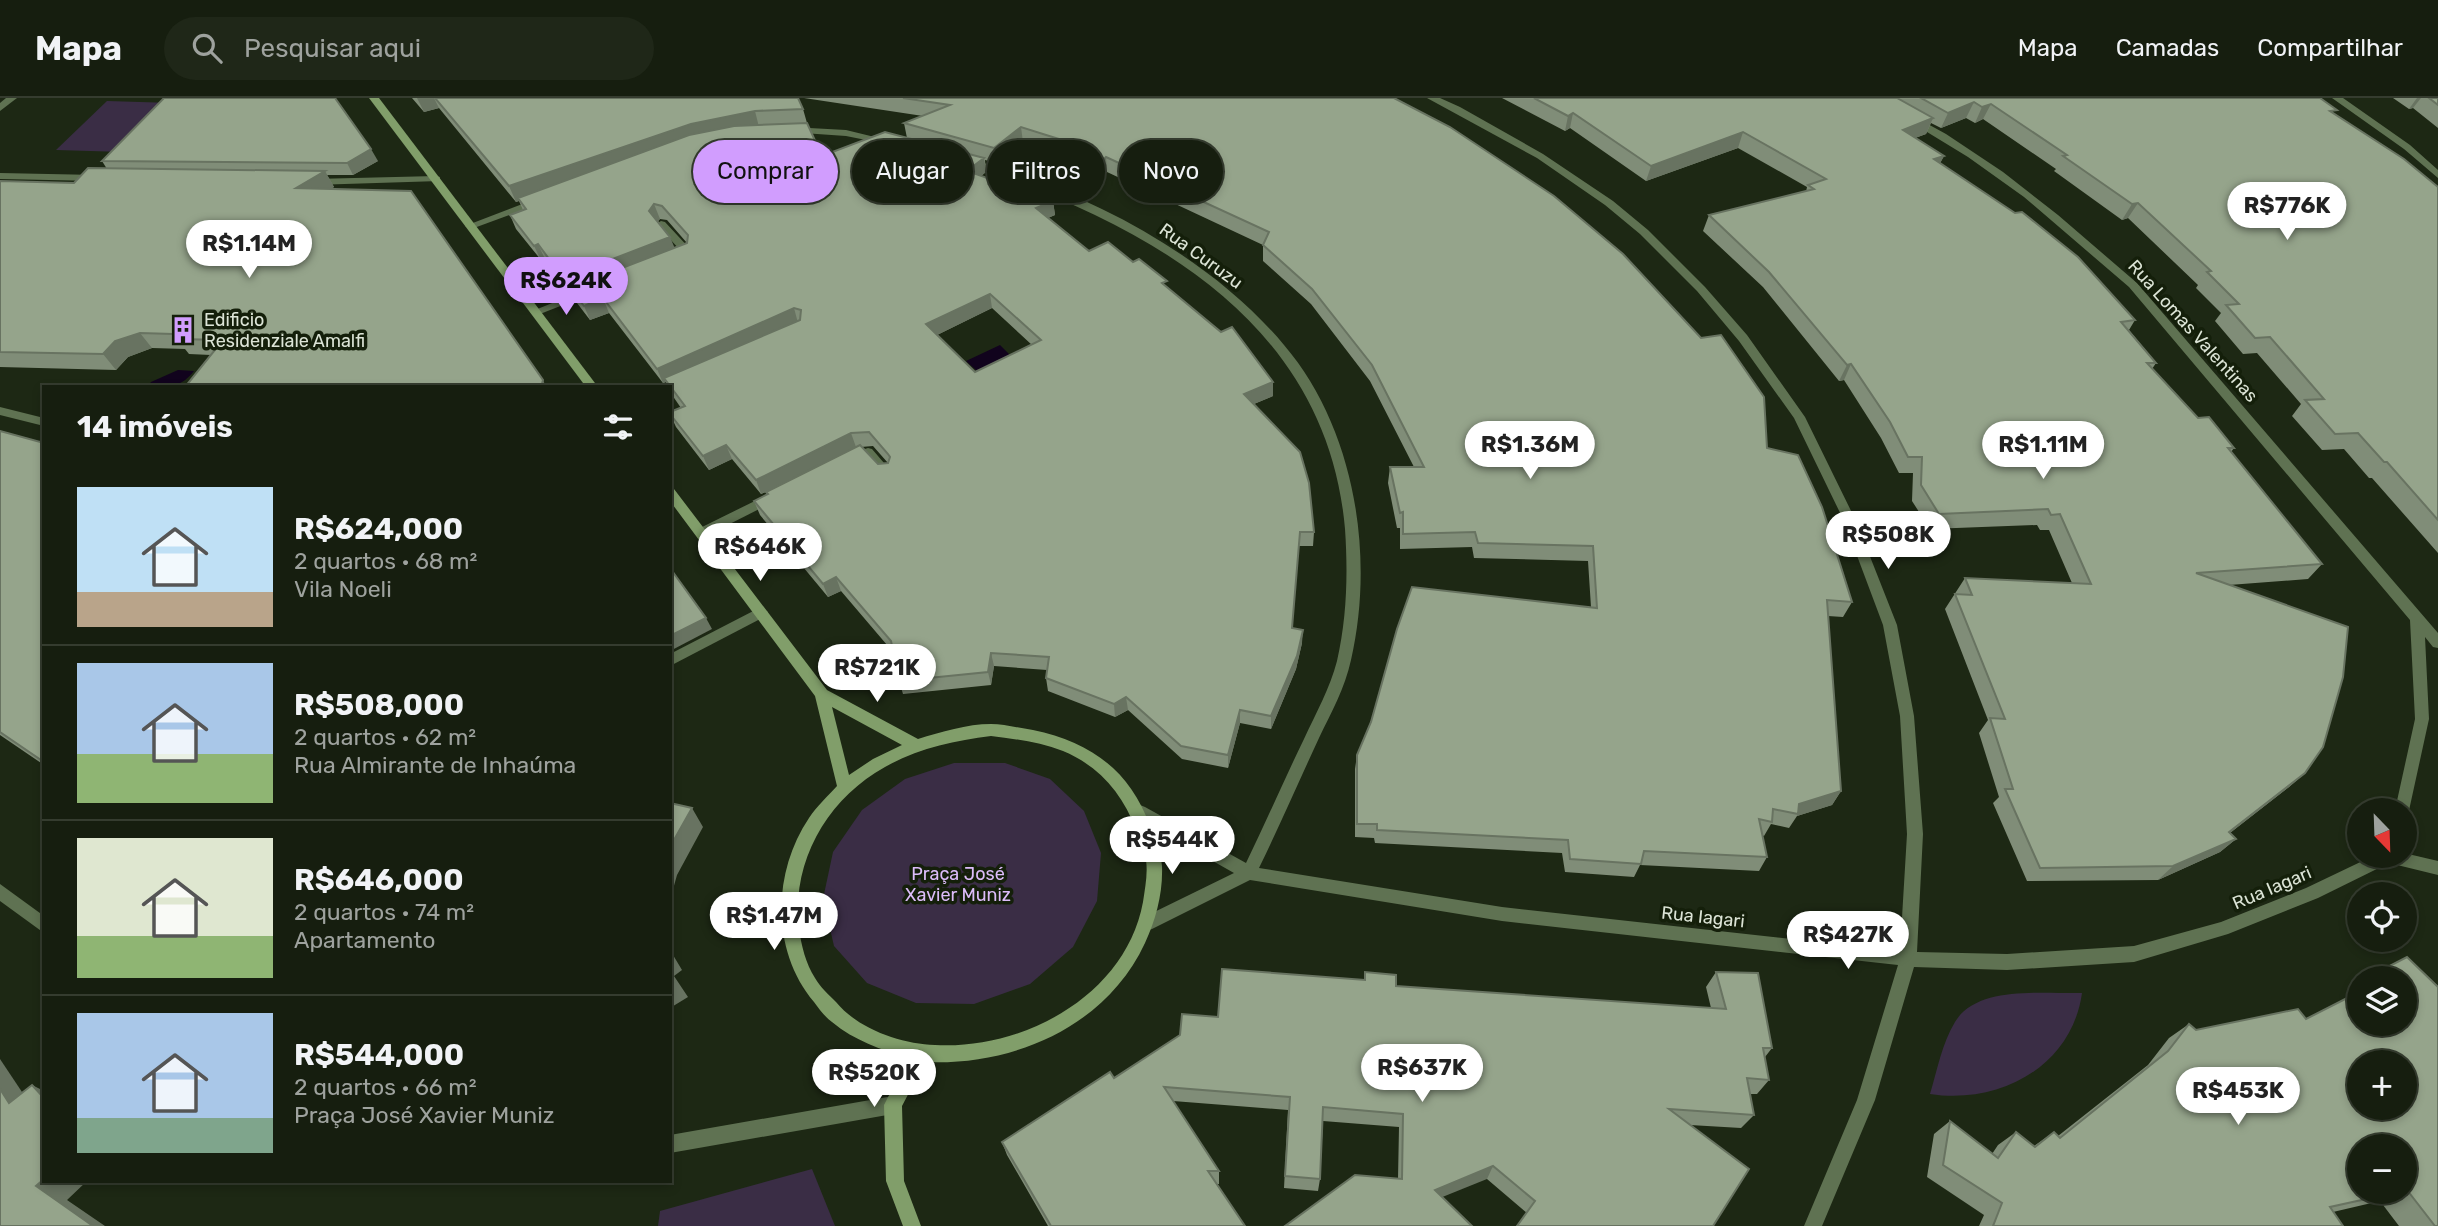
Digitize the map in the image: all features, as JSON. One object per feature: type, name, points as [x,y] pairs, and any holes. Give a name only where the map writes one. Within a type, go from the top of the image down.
[{"type":"main road","points":[[374,98],[591,385]]},
{"type":"main road","points":[[672,495],[822,694],[845,787]]},
{"type":"main road","points":[[822,694],[915,745]]},
{"type":"main road","points":[[991,730],[1028,733],[1063,744],[1095,761],[1121,784],[1140,812],[1154,866],[1146,924],[1126,963],[1097,997],[1059,1025],[1015,1044],[967,1054],[920,1053],[873,1039],[835,1015],[806,982],[790,943],[787,901],[796,860],[817,821],[845,787],[874,766],[915,745],[952,734],[991,730]]},
{"type":"main road","points":[[912,1226],[895,1181],[893,1105],[920,1053]]},
{"type":"street","points":[[0,108],[12,98]]},
{"type":"street","points":[[1432,98],[1458,109],[1540,156],[1609,203],[1644,232],[1701,289],[1743,338],[1799,417],[1850,521],[1890,625],[1907,716],[1915,834],[1909,958],[1866,1100],[1813,1226]]},
{"type":"street","points":[[2337,98],[2387,132],[2438,175]]},
{"type":"street","name":"Rua Lomas Valentinas","points":[[1900,112],[1941,134],[2009,180],[2133,285],[2438,643]]},
{"type":"street","points":[[774,130],[846,133],[881,140]]},
{"type":"street","name":"Rua Curuzu","points":[[973,163],[1073,201],[1119,222],[1197,271],[1261,327],[1287,357],[1309,388],[1328,428],[1344,480],[1354,573],[1346,653],[1326,707],[1249,873]]},
{"type":"street","points":[[0,176],[108,179]]},
{"type":"street","points":[[306,183],[436,179]]},
{"type":"street","points":[[470,226],[552,196]]},
{"type":"street","points":[[661,224],[687,251],[673,258]]},
{"type":"street","points":[[536,312],[610,283]]},
{"type":"street","points":[[0,411],[42,422]]},
{"type":"street","points":[[836,465],[868,452],[886,474]]},
{"type":"street","points":[[701,533],[789,488]]},
{"type":"street","points":[[672,660],[761,612]]},
{"type":"street","points":[[2406,798],[2422,719],[2417,617]]},
{"type":"street","name":"Rua Iagari","points":[[1140,812],[1249,873],[1502,914],[1909,958],[2007,962],[2134,954],[2222,929],[2312,893],[2388,856],[2438,868]]},
{"type":"street","points":[[1146,924],[1249,873]]},
{"type":"street","points":[[0,891],[42,924]]},
{"type":"street","points":[[672,1144],[893,1105]]},
{"type":"green space","points":[[107,101],[173,103],[124,152],[56,150]]},
{"type":"green space","name":"Praça José Xavier Muniz","points":[[954,763],[1005,763],[1050,779],[1084,811],[1101,853],[1097,901],[1073,947],[1030,984],[974,1004],[916,1003],[867,983],[834,946],[823,899],[833,852],[862,810],[905,779]]},
{"type":"green space","points":[[2082,993],[2075,1019],[2064,1041],[2048,1060],[2028,1075],[2006,1086],[1982,1093],[1956,1096],[1930,1094],[1947,1039],[1955,1022],[1965,1010],[1979,1002],[2012,994]]},
{"type":"green space","points":[[812,1169],[835,1226],[658,1226],[660,1211]]},
{"type":"shaded area","points":[[1000,345],[1011,356],[978,372],[966,361]]},
{"type":"shaded area","points":[[178,370],[194,371],[179,384],[149,385]]},
{"type":"building","points":[[164,98],[335,98],[371,149],[347,163],[102,161]]},
{"type":"building","points":[[435,98],[798,98],[803,109],[755,111],[691,124],[509,186]]},
{"type":"building","points":[[903,98],[1394,98],[1450,127],[1554,196],[1623,254],[1701,338],[1721,335],[1764,397],[1767,448],[1798,455],[1822,507],[1852,602],[1827,600],[1841,791],[1799,804],[1798,814],[1773,809],[1772,822],[1759,819],[1767,857],[1644,851],[1641,864],[1570,859],[1568,840],[1377,830],[1377,824],[1357,824],[1357,755],[1371,722],[1397,629],[1412,587],[1597,608],[1593,546],[1478,543],[1475,532],[1403,534],[1403,512],[1400,513],[1390,467],[1424,467],[1372,365],[1312,289],[1263,245],[1269,232],[1206,203],[1223,203],[1223,140],[1119,140],[1119,163],[1105,158],[1105,140],[1062,140],[1021,127],[1004,140],[987,140],[987,146],[904,123],[950,105]]},
{"type":"building","points":[[1534,98],[1897,98],[1933,118],[1903,130],[1944,156],[1934,159],[2015,213],[2022,212],[2078,257],[2135,320],[2121,322],[2156,363],[2147,363],[2198,418],[2209,417],[2234,448],[2228,448],[2322,564],[2196,573],[2348,627],[2343,677],[2323,747],[2305,773],[2229,832],[2236,839],[2173,866],[2040,868],[2005,789],[2013,789],[1990,718],[2005,719],[1955,594],[1972,595],[1965,578],[2091,584],[2060,514],[2051,515],[2048,509],[1939,514],[1921,485],[1922,457],[1908,457],[1890,422],[1851,364],[1847,365],[1769,272],[1709,215],[1814,189],[1808,185],[1826,179],[1743,132],[1651,166],[1573,113],[1568,116]]},
{"type":"building","points":[[1921,98],[2320,98],[2337,110],[2330,111],[2404,159],[2438,187],[2438,520],[2358,433],[2335,434],[2305,400],[2324,399],[2270,337],[2255,338],[2226,305],[2239,304],[2207,272],[2211,271],[2138,203],[2132,204],[2063,156],[2067,155],[1991,104],[1982,107],[1974,102],[1948,113]]},
{"type":"building","points":[[2429,98],[2438,98],[2438,105]]},
{"type":"building","points":[[807,123],[815,140],[693,140],[693,203],[838,203],[838,150],[852,145],[852,203],[973,203],[973,173],[987,178],[987,203],[1048,203],[1036,208],[1089,251],[1108,242],[1133,262],[1139,259],[1167,281],[1162,283],[1221,332],[1232,327],[1273,382],[1244,394],[1300,452],[1309,483],[1314,532],[1300,532],[1292,628],[1303,630],[1297,656],[1271,716],[1240,710],[1228,755],[1181,746],[1126,697],[1114,704],[1046,678],[1049,657],[991,653],[988,672],[899,681],[891,641],[836,577],[823,584],[754,501],[768,494],[766,492],[860,445],[878,464],[888,463],[888,454],[869,432],[851,433],[756,480],[726,445],[703,456],[672,417],[672,411],[685,406],[672,385],[664,378],[800,320],[801,310],[794,308],[657,369],[603,298],[584,306],[570,288],[687,243],[688,235],[662,206],[654,204],[649,211],[670,237],[563,278],[538,244],[534,246],[510,215],[526,209],[518,198],[689,135],[734,126]],"holes":[[[990,294],[1041,340],[975,372],[926,324]]]},
{"type":"building","points":[[885,132],[915,140],[864,140]]},
{"type":"building","points":[[973,155],[984,158],[973,166]]},
{"type":"building","points":[[88,168],[325,171],[296,188],[411,191],[543,380],[542,385],[187,385],[223,340],[178,339],[173,334],[140,333],[115,341],[103,354],[0,352],[0,181],[74,183]]},
{"type":"building","points":[[0,431],[42,442],[42,761],[0,732]]},
{"type":"building","points":[[672,571],[706,618],[672,635]]},
{"type":"building","points":[[672,803],[692,808],[672,843]]},
{"type":"building","points":[[2407,957],[2416,966],[2390,966]]},
{"type":"building","points":[[2417,967],[2438,987],[2438,1226],[2435,1226],[2417,1203],[2417,1134],[2347,1134],[2347,1203],[2330,1207],[2343,1226],[1993,1226],[2002,1203],[1943,1165],[1950,1121],[1998,1158],[2016,1132],[2035,1147],[2054,1132],[2060,1138],[2168,1051],[2189,1024],[2196,1030],[2298,1009],[2306,1019],[2347,998],[2347,1036],[2417,1036]]},
{"type":"building","points":[[1222,969],[1365,980],[1365,972],[1396,975],[1396,986],[1726,1009],[1716,972],[1758,973],[1772,1048],[1763,1048],[1769,1080],[1747,1078],[1754,1115],[1669,1109],[1749,1169],[1713,1226],[1517,1226],[1535,1201],[1493,1166],[1435,1190],[1472,1226],[1285,1226],[1355,1175],[1402,1179],[1403,1114],[1323,1107],[1320,1179],[1285,1176],[1290,1097],[1164,1087],[1219,1171],[1208,1171],[1245,1226],[1051,1226],[1002,1142],[1110,1072],[1114,1078],[1180,1035],[1182,1014],[1218,1017]]},
{"type":"building","points":[[32,1085],[42,1096],[42,1181],[36,1186],[93,1226],[0,1226],[0,1089],[9,1103]]},
{"type":"place","name":"Edificio Residenziale Amalfi","points":[[183,330]]}]
